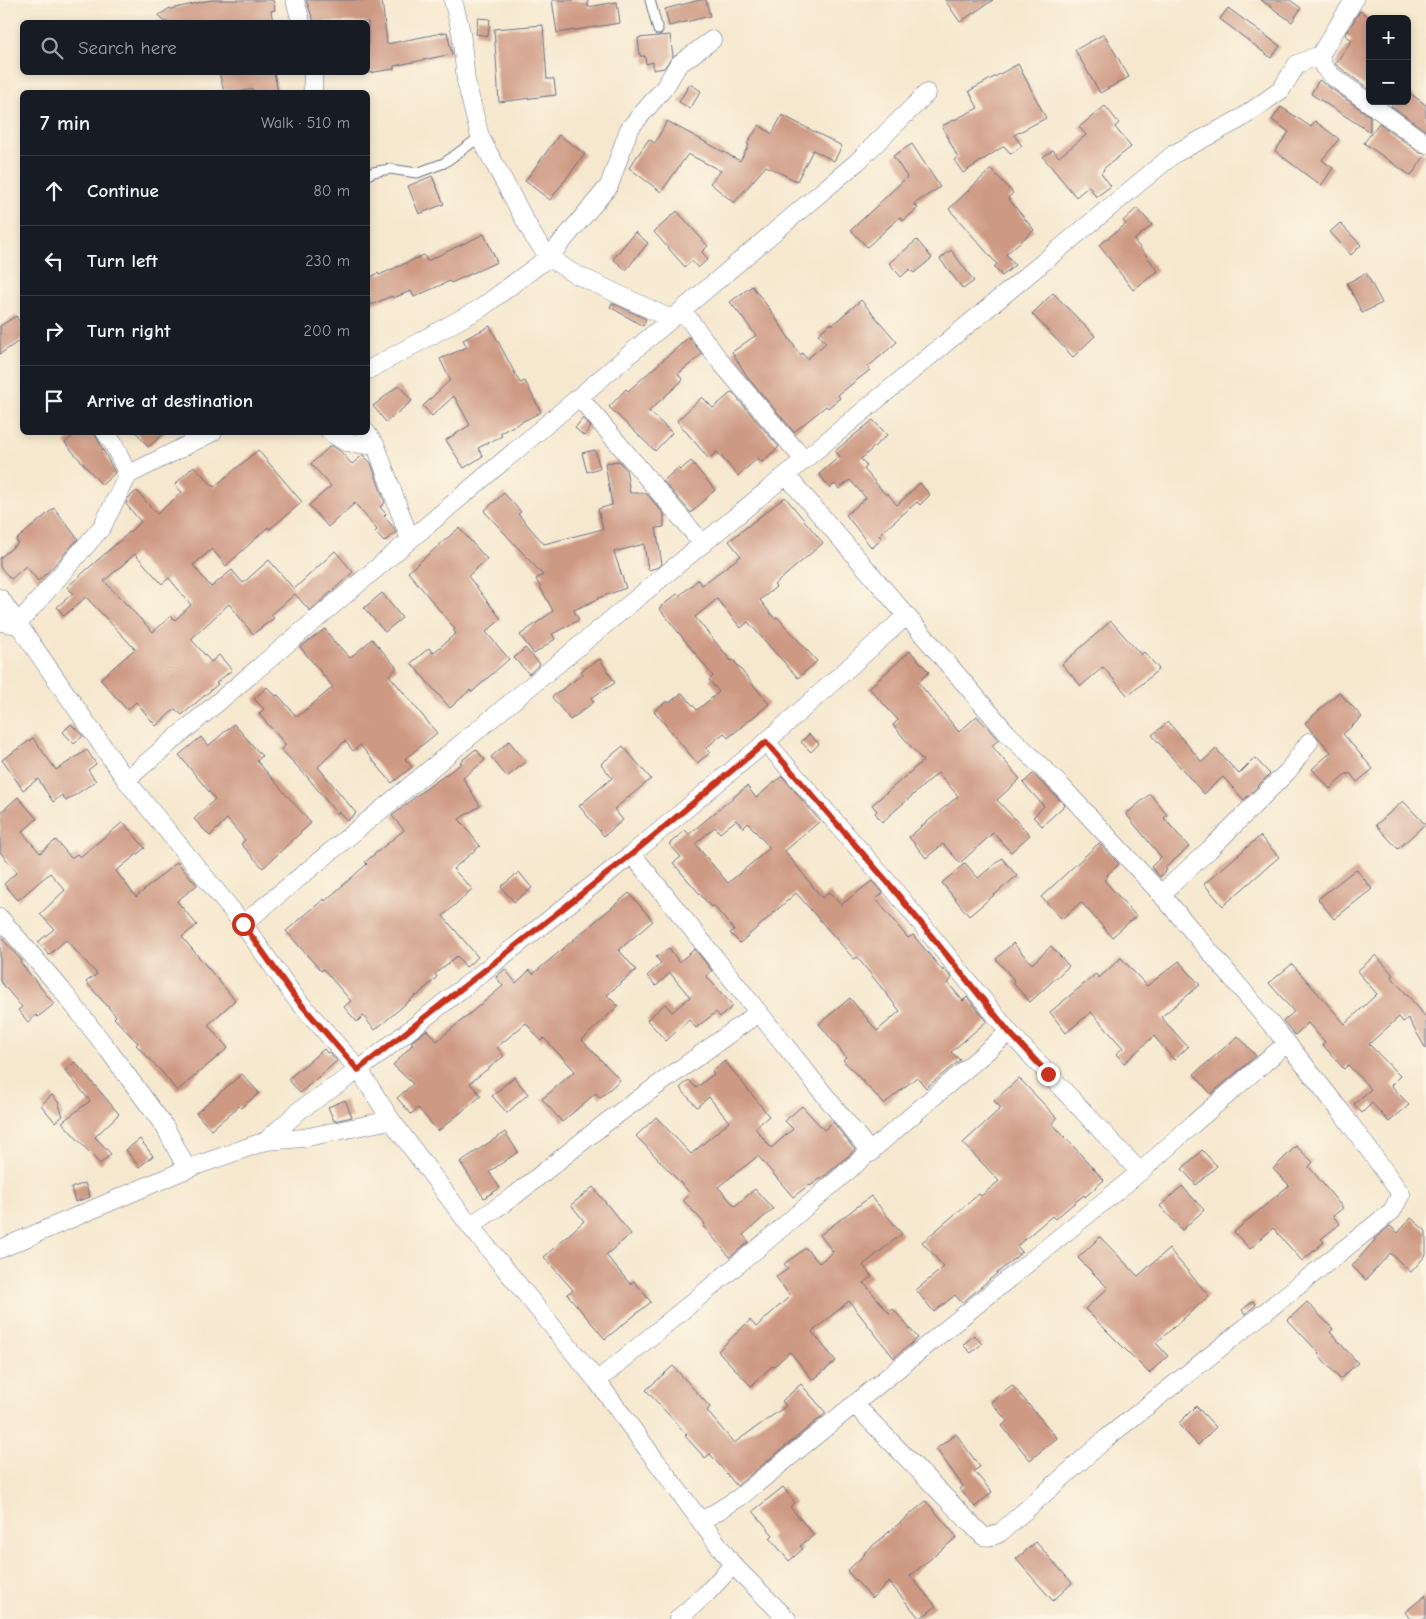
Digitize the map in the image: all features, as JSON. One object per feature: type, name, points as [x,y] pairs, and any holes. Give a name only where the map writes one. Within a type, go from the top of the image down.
[{"type":"street","points":[[295,0],[300,20]]},
{"type":"street","points":[[453,0],[461,32],[466,81],[480,137],[534,237],[550,257],[572,272],[676,314],[723,365],[804,460]]},
{"type":"street","points":[[243,924],[1174,154],[1240,119],[1282,90],[1297,64],[1320,55],[1354,0]]},
{"type":"street","points":[[370,369],[481,308],[550,257],[609,186],[629,129],[665,87],[678,65],[712,40]]},
{"type":"street","points":[[1320,55],[1323,66],[1332,76],[1426,144]]},
{"type":"street","points":[[312,75],[312,90]]},
{"type":"street","points":[[126,780],[856,162],[927,93]]},
{"type":"street","points":[[579,397],[703,544]]},
{"type":"street","points":[[107,435],[128,475]]},
{"type":"street","points":[[8,623],[102,527],[128,475],[207,435]]},
{"type":"street","points":[[335,435],[346,442],[371,439],[410,540]]},
{"type":"street","points":[[786,476],[1007,733],[1062,788],[1160,894],[1287,1043],[1343,1114],[1401,1194],[1392,1211],[1108,1437],[1002,1532],[995,1536],[983,1536],[854,1404]]},
{"type":"street","points":[[0,598],[8,623],[126,780],[243,924],[294,996],[358,1070],[391,1120],[470,1226],[597,1381],[733,1565],[787,1619]]},
{"type":"street","points":[[266,1141],[300,1110],[358,1070],[632,854],[766,742],[906,616]]},
{"type":"street","points":[[766,742],[890,885],[1009,1032],[1140,1172]]},
{"type":"street","points":[[1160,894],[1209,850],[1288,771],[1309,742]]},
{"type":"street","points":[[632,854],[871,1153]]},
{"type":"street","points":[[0,918],[61,989],[109,1051],[165,1127],[188,1169]]},
{"type":"street","points":[[470,1226],[514,1196],[608,1121],[758,1012]]},
{"type":"street","points":[[597,1381],[871,1153],[1009,1032]]},
{"type":"street","points":[[702,1521],[740,1497],[1140,1172],[1287,1043]]},
{"type":"street","points":[[0,1249],[188,1169],[266,1141],[303,1138],[391,1120]]},
{"type":"street","points":[[678,1619],[707,1593],[733,1565]]},
{"type":"lane","points":[[650,0],[658,30]]},
{"type":"lane","points":[[370,174],[390,169],[416,174],[444,163],[480,137]]},
{"type":"building","points":[[211,0],[273,0],[275,10],[271,11],[273,20],[163,20],[159,15],[171,9]]},
{"type":"building","points":[[306,0],[382,0],[387,44],[447,32],[452,54],[394,66],[394,69],[370,73],[370,20],[313,20]]},
{"type":"building","points":[[552,0],[588,0],[588,7],[617,2],[620,23],[557,33]]},
{"type":"building","points":[[706,0],[710,16],[669,26],[665,9]]},
{"type":"building","points":[[945,0],[993,0],[960,22]]},
{"type":"building","points":[[1261,0],[1290,0],[1301,8],[1292,22]]},
{"type":"building","points":[[1228,8],[1280,46],[1271,58],[1220,19]]},
{"type":"building","points":[[1360,11],[1366,15],[1366,87],[1335,64],[1352,40],[1345,35]]},
{"type":"building","points":[[478,18],[490,19],[488,36],[476,34]]},
{"type":"building","points":[[543,25],[547,79],[554,79],[556,95],[499,102],[494,29]]},
{"type":"building","points":[[1104,34],[1129,77],[1100,93],[1075,50]]},
{"type":"building","points":[[670,35],[673,56],[664,68],[653,70],[653,62],[646,64],[645,56],[640,56],[638,38]]},
{"type":"building","points":[[1018,64],[1046,118],[1014,135],[1022,146],[1011,154],[1004,146],[963,173],[954,160],[958,158],[942,126],[978,108],[969,91]]},
{"type":"building","points":[[220,75],[275,75],[278,90],[253,89],[224,90]]},
{"type":"building","points":[[1319,80],[1370,116],[1370,132],[1311,94]]},
{"type":"building","points":[[690,84],[701,91],[690,109],[679,102]]},
{"type":"building","points":[[1411,94],[1426,105],[1426,131],[1391,106],[1411,105]]},
{"type":"building","points":[[1105,106],[1119,123],[1115,127],[1131,147],[1103,169],[1101,173],[1111,186],[1096,197],[1089,186],[1076,197],[1043,157],[1053,150],[1059,157],[1086,135],[1079,127]]},
{"type":"building","points":[[1281,107],[1311,127],[1315,121],[1339,139],[1322,160],[1333,168],[1321,186],[1275,151],[1289,132],[1272,120]]},
{"type":"building","points":[[782,115],[842,146],[834,161],[813,150],[797,181],[766,166],[734,203],[710,183],[721,171],[688,154],[661,192],[629,168],[649,139],[655,143],[667,121],[740,161],[749,145],[747,144],[759,125],[772,134]]},
{"type":"building","points":[[1379,123],[1420,153],[1426,154],[1411,176],[1364,143]]},
{"type":"building","points":[[559,135],[585,154],[550,200],[525,181]]},
{"type":"building","points":[[912,144],[940,187],[914,204],[918,208],[903,221],[900,217],[867,247],[851,230],[907,177],[893,156]]},
{"type":"building","points":[[991,169],[1013,193],[1008,198],[1034,230],[1006,254],[1015,265],[1002,276],[994,267],[997,264],[949,209]]},
{"type":"building","points":[[432,176],[444,204],[419,214],[408,186]]},
{"type":"building","points":[[1137,208],[1152,225],[1134,240],[1158,271],[1133,290],[1099,245],[1126,224],[1123,221]]},
{"type":"building","points":[[677,211],[708,246],[702,252],[708,259],[698,268],[692,261],[685,267],[654,232]]},
{"type":"building","points":[[1340,223],[1361,245],[1351,255],[1330,232]]},
{"type":"building","points":[[635,232],[648,243],[626,270],[613,259]]},
{"type":"building","points":[[484,234],[497,262],[414,297],[411,291],[393,298],[392,296],[371,305],[370,278],[424,255],[427,261]]},
{"type":"building","points":[[917,240],[932,258],[914,273],[910,269],[901,277],[889,263]]},
{"type":"building","points":[[951,250],[974,281],[963,289],[940,259]]},
{"type":"building","points":[[1366,273],[1382,303],[1362,313],[1347,283]]},
{"type":"building","points":[[752,286],[800,355],[802,353],[807,359],[826,343],[818,334],[831,323],[832,325],[861,300],[897,342],[868,367],[870,370],[838,395],[840,398],[828,408],[826,406],[794,432],[748,378],[732,352],[756,335],[730,302]]},
{"type":"building","points":[[1053,293],[1095,336],[1073,357],[1032,314]]},
{"type":"building","points":[[612,303],[646,319],[643,326],[610,307]]},
{"type":"building","points":[[16,316],[20,323],[20,340],[0,354],[0,326]]},
{"type":"building","points":[[490,326],[520,383],[525,381],[541,412],[500,433],[502,436],[478,448],[483,456],[464,468],[446,440],[470,425],[454,396],[432,416],[423,406],[450,380],[440,359],[467,347],[463,340]]},
{"type":"building","points":[[689,337],[702,354],[678,374],[683,380],[649,411],[672,433],[655,451],[609,407],[626,389],[628,391]]},
{"type":"building","points":[[399,385],[412,401],[386,422],[373,406]]},
{"type":"building","points":[[732,392],[779,447],[762,462],[758,458],[738,476],[717,452],[709,459],[677,421],[702,397],[713,408]]},
{"type":"building","points":[[583,418],[591,427],[584,436],[575,428]]},
{"type":"building","points":[[873,420],[887,435],[861,459],[867,466],[864,469],[897,505],[920,483],[930,495],[920,505],[917,502],[879,535],[882,539],[872,548],[846,515],[866,498],[850,480],[839,489],[835,484],[830,488],[819,474],[840,456],[835,451]]},
{"type":"building","points":[[74,435],[96,435],[115,473],[102,485],[65,443]]},
{"type":"building","points":[[138,435],[162,435],[148,447]]},
{"type":"building","points":[[331,445],[340,451],[352,464],[363,455],[371,463],[385,503],[380,507],[396,532],[384,542],[375,532],[377,530],[355,503],[328,527],[309,505],[331,486],[311,464]]},
{"type":"building","points":[[258,450],[302,502],[270,529],[268,527],[226,566],[212,549],[193,565],[211,587],[232,570],[243,583],[269,560],[294,589],[335,551],[353,572],[310,611],[295,594],[271,615],[274,618],[253,634],[229,604],[191,639],[211,662],[219,655],[232,670],[182,715],[175,709],[156,726],[136,702],[127,710],[100,679],[135,649],[86,597],[64,616],[57,607],[73,593],[67,587],[141,522],[126,504],[128,498],[137,491],[157,514],[182,492],[174,485],[194,466],[214,487]],"holes":[[[135,554],[162,584],[169,578],[191,605],[175,620],[171,616],[153,632],[104,581]]]},
{"type":"building","points":[[595,450],[600,468],[587,472],[582,453]]},
{"type":"building","points":[[619,461],[626,469],[630,493],[646,493],[664,514],[664,527],[656,528],[662,564],[648,570],[644,544],[614,552],[626,588],[598,598],[574,610],[579,620],[552,634],[555,639],[534,654],[520,635],[553,611],[536,579],[543,575],[484,511],[504,493],[521,512],[518,514],[544,544],[603,529],[598,509],[612,505],[605,463]]},
{"type":"building","points":[[691,461],[715,490],[691,513],[663,481],[678,468],[680,470]]},
{"type":"building","points":[[785,497],[823,543],[774,585],[776,587],[760,600],[775,619],[777,617],[817,661],[798,678],[748,622],[741,628],[717,599],[695,617],[769,704],[728,738],[724,733],[706,748],[710,753],[697,763],[654,711],[682,693],[697,710],[719,692],[709,680],[713,676],[659,608],[677,594],[679,596],[698,580],[702,585],[741,556],[729,541]]},
{"type":"building","points":[[54,508],[78,539],[38,581],[26,566],[11,579],[0,567],[0,558],[18,543],[16,540]]},
{"type":"building","points":[[459,528],[487,559],[468,576],[501,619],[486,632],[509,659],[472,692],[470,690],[450,708],[411,663],[429,648],[433,653],[456,633],[453,630],[455,629],[408,572]]},
{"type":"building","points":[[382,593],[402,618],[385,632],[364,608]]},
{"type":"building","points":[[1111,621],[1141,655],[1144,652],[1159,669],[1128,696],[1103,667],[1081,686],[1062,664]]},
{"type":"building","points":[[325,629],[337,646],[350,658],[372,639],[397,668],[389,675],[437,733],[405,759],[412,767],[392,783],[360,745],[353,751],[345,741],[318,767],[356,813],[347,821],[339,812],[337,814],[309,779],[281,749],[286,745],[259,714],[264,709],[254,699],[267,687],[276,696],[278,695],[297,717],[333,687],[300,647]]},
{"type":"building","points":[[525,648],[540,664],[529,674],[514,658]]},
{"type":"building","points":[[910,651],[929,672],[918,682],[959,732],[977,716],[998,740],[992,746],[1020,779],[997,800],[1030,835],[1011,852],[993,833],[960,863],[943,844],[926,858],[909,837],[958,796],[938,773],[882,822],[875,813],[877,811],[872,805],[923,761],[893,725],[898,720],[869,688]]},
{"type":"building","points":[[600,659],[615,683],[591,698],[594,702],[570,720],[552,697],[583,674],[581,671]]},
{"type":"building","points":[[1339,692],[1362,717],[1343,734],[1373,769],[1357,782],[1350,773],[1348,775],[1347,773],[1330,789],[1312,769],[1331,752],[1305,723]]},
{"type":"building","points":[[1168,722],[1202,762],[1216,749],[1239,774],[1255,758],[1270,774],[1244,800],[1223,777],[1204,794],[1152,735]]},
{"type":"building","points":[[71,724],[83,736],[74,744],[63,732]]},
{"type":"building","points":[[234,724],[262,756],[257,761],[311,823],[263,868],[241,844],[245,840],[227,819],[210,836],[194,819],[215,799],[179,755],[201,737],[208,746]]},
{"type":"building","points":[[809,734],[819,744],[811,752],[801,742]]},
{"type":"building","points":[[33,738],[56,770],[87,750],[96,764],[88,770],[96,781],[66,801],[62,795],[53,802],[38,779],[23,790],[2,760]]},
{"type":"building","points":[[509,741],[526,762],[507,777],[491,757]]},
{"type":"building","points":[[623,746],[651,779],[614,809],[623,820],[604,836],[579,806],[612,778],[601,764]]},
{"type":"building","points":[[476,749],[485,760],[463,778],[480,806],[459,819],[480,846],[453,869],[472,889],[443,916],[478,957],[466,967],[457,956],[435,974],[437,977],[417,996],[375,1030],[363,1016],[357,1022],[344,1007],[351,1001],[323,969],[321,971],[286,931],[324,899],[325,901],[367,864],[365,862],[404,830],[392,816],[462,763],[460,762]]},
{"type":"building","points":[[1033,774],[1065,805],[1042,826],[1033,817],[1044,806],[1023,783]]},
{"type":"building","points":[[782,776],[820,821],[785,851],[822,898],[829,892],[841,905],[872,881],[883,893],[876,899],[908,938],[913,935],[943,971],[944,969],[952,978],[948,983],[963,1001],[967,997],[987,1021],[951,1052],[960,1060],[926,1088],[917,1077],[884,1104],[843,1060],[846,1057],[819,1024],[850,998],[877,1031],[900,1011],[857,957],[854,959],[796,893],[740,943],[730,933],[734,930],[713,905],[711,907],[673,863],[681,857],[669,844],[685,830],[689,834],[747,786],[756,798]],"holes":[[[736,820],[743,828],[748,823],[770,848],[728,883],[695,844],[715,827],[720,833]]]},
{"type":"building","points":[[1150,794],[1167,815],[1164,818],[1189,847],[1165,868],[1167,870],[1160,877],[1151,867],[1161,857],[1126,814]]},
{"type":"building","points":[[18,797],[37,819],[22,832],[40,853],[56,840],[71,858],[77,854],[80,857],[123,822],[145,848],[116,871],[136,897],[177,862],[197,885],[177,901],[197,925],[182,937],[235,1000],[208,1025],[228,1048],[177,1091],[136,1045],[138,1043],[114,1018],[116,1016],[86,982],[97,974],[66,940],[49,955],[38,942],[54,929],[40,914],[65,890],[50,873],[18,900],[4,884],[17,872],[0,852],[0,813]]},
{"type":"building","points":[[1403,801],[1425,824],[1398,849],[1376,825]]},
{"type":"building","points":[[1260,836],[1279,857],[1223,906],[1204,884]]},
{"type":"building","points":[[1099,843],[1119,864],[1104,880],[1136,916],[1112,937],[1081,902],[1062,919],[1041,897]]},
{"type":"building","points":[[1002,858],[1017,876],[969,916],[942,883],[965,863],[978,878]]},
{"type":"building","points":[[1356,869],[1372,889],[1334,919],[1318,899]]},
{"type":"building","points":[[519,872],[532,888],[514,902],[501,887]]},
{"type":"building","points":[[629,893],[653,921],[619,950],[636,970],[607,995],[618,1006],[582,1040],[620,1080],[600,1098],[596,1093],[562,1122],[542,1099],[575,1071],[544,1038],[541,1041],[526,1023],[497,1047],[504,1056],[470,1083],[481,1096],[438,1131],[418,1108],[411,1114],[397,1098],[413,1084],[393,1065],[413,1044],[411,1042],[427,1030],[437,1041],[503,986],[496,977],[505,969],[516,983],[530,970],[533,974]]},
{"type":"building","points":[[0,936],[22,961],[20,962],[54,1004],[38,1017],[36,1015],[28,1022],[18,1010],[22,1007],[0,981]]},
{"type":"building","points":[[1013,943],[1032,964],[1051,946],[1069,966],[1030,1002],[1012,982],[1014,980],[996,959]]},
{"type":"building","points":[[669,948],[679,962],[695,949],[712,971],[706,976],[733,1006],[720,1017],[716,1012],[696,1028],[689,1020],[666,1041],[647,1020],[665,1004],[672,1012],[690,997],[670,973],[656,986],[647,976],[661,963],[656,957]]},
{"type":"building","points":[[1376,955],[1393,975],[1391,976],[1426,1017],[1426,1049],[1408,1018],[1403,1022],[1399,1017],[1369,1044],[1400,1076],[1391,1085],[1409,1105],[1389,1122],[1372,1103],[1362,1113],[1354,1104],[1371,1089],[1348,1065],[1344,1069],[1322,1044],[1325,1042],[1308,1023],[1295,1035],[1283,1021],[1294,1012],[1269,983],[1292,964],[1345,1024],[1377,994],[1357,971]]},
{"type":"building","points":[[1121,958],[1147,986],[1179,961],[1200,985],[1161,1017],[1188,1047],[1174,1060],[1154,1036],[1124,1063],[1116,1054],[1123,1048],[1091,1012],[1066,1033],[1050,1012],[1096,974],[1099,978]]},
{"type":"building","points":[[1238,1036],[1256,1056],[1211,1094],[1194,1074]]},
{"type":"building","points":[[324,1049],[337,1061],[300,1093],[288,1079]]},
{"type":"building","points":[[725,1061],[769,1116],[755,1128],[771,1148],[793,1129],[785,1121],[802,1106],[824,1130],[833,1122],[855,1150],[826,1175],[793,1197],[758,1156],[718,1187],[735,1206],[755,1189],[773,1209],[743,1235],[749,1242],[730,1257],[703,1226],[705,1224],[683,1200],[690,1193],[636,1136],[656,1117],[691,1154],[729,1122],[709,1097],[697,1107],[680,1088],[689,1080],[696,1088],[714,1074],[712,1071]]},
{"type":"building","points":[[75,1062],[119,1114],[95,1137],[111,1154],[100,1164],[62,1122],[90,1101],[65,1070]]},
{"type":"building","points":[[242,1074],[259,1093],[241,1108],[239,1106],[211,1130],[196,1113]]},
{"type":"building","points":[[514,1077],[528,1094],[507,1113],[492,1096]]},
{"type":"building","points":[[1019,1078],[1057,1118],[1052,1123],[1104,1180],[1055,1219],[1052,1216],[1017,1246],[1022,1252],[962,1303],[955,1295],[934,1312],[916,1290],[944,1267],[922,1242],[979,1194],[981,1196],[999,1181],[963,1143],[1001,1108],[994,1101]]},
{"type":"building","points":[[52,1095],[58,1102],[63,1116],[55,1122],[41,1105]]},
{"type":"building","points":[[345,1100],[352,1117],[334,1121],[328,1107]]},
{"type":"building","points":[[505,1132],[518,1152],[489,1172],[500,1188],[484,1198],[460,1162]]},
{"type":"building","points":[[140,1139],[153,1156],[139,1167],[126,1150]]},
{"type":"building","points":[[1296,1146],[1313,1162],[1309,1167],[1343,1208],[1333,1216],[1340,1224],[1321,1239],[1324,1242],[1302,1261],[1273,1228],[1250,1249],[1234,1232],[1289,1185],[1273,1169]]},
{"type":"building","points":[[1202,1150],[1217,1166],[1196,1185],[1182,1169]]},
{"type":"building","points":[[85,1183],[90,1197],[75,1202],[71,1188]]},
{"type":"building","points":[[1182,1186],[1204,1210],[1182,1230],[1160,1206]]},
{"type":"building","points":[[593,1187],[631,1234],[606,1255],[630,1284],[634,1281],[651,1302],[605,1339],[567,1294],[573,1290],[544,1257],[584,1221],[571,1205]]},
{"type":"building","points":[[871,1196],[902,1234],[863,1265],[872,1277],[864,1283],[889,1313],[893,1309],[918,1338],[894,1358],[849,1301],[812,1332],[836,1361],[813,1380],[790,1352],[751,1386],[718,1351],[750,1320],[756,1327],[790,1296],[776,1277],[788,1269],[784,1264],[806,1248],[819,1263],[833,1252],[820,1235]]},
{"type":"building","points":[[1411,1218],[1426,1231],[1426,1255],[1411,1272],[1390,1253],[1366,1280],[1352,1266],[1374,1239],[1390,1226],[1398,1233]]},
{"type":"building","points":[[1100,1237],[1138,1276],[1169,1249],[1209,1296],[1156,1343],[1168,1356],[1149,1373],[1085,1309],[1108,1288],[1078,1258]]},
{"type":"building","points":[[1253,1301],[1256,1305],[1245,1314],[1242,1310]]},
{"type":"building","points":[[1307,1302],[1333,1329],[1330,1332],[1358,1363],[1340,1379],[1288,1320]]},
{"type":"building","points":[[974,1335],[982,1344],[971,1353],[963,1345]]},
{"type":"building","points":[[673,1366],[710,1407],[707,1411],[734,1443],[786,1406],[782,1401],[801,1384],[826,1413],[737,1486],[710,1454],[705,1458],[646,1390]]},
{"type":"building","points":[[1012,1385],[1057,1438],[1030,1460],[1002,1426],[1007,1421],[991,1402]]},
{"type":"building","points":[[1196,1406],[1216,1427],[1198,1445],[1178,1424]]},
{"type":"building","points":[[956,1434],[980,1467],[974,1471],[992,1492],[975,1507],[960,1489],[963,1486],[936,1449]]},
{"type":"building","points":[[783,1487],[795,1503],[790,1507],[814,1535],[800,1546],[803,1549],[789,1561],[770,1538],[773,1535],[753,1511]]},
{"type":"building","points":[[926,1501],[957,1537],[910,1576],[936,1606],[920,1619],[889,1582],[872,1598],[847,1571],[864,1553]]},
{"type":"building","points":[[1036,1542],[1072,1583],[1053,1601],[1016,1559]]},
{"type":"building","points":[[1426,1595],[1426,1619],[1410,1619],[1405,1612]]},
{"type":"route","points":[[243,924],[294,996],[358,1070],[517,947],[766,742],[890,885],[1009,1032],[1048,1074]]}]
